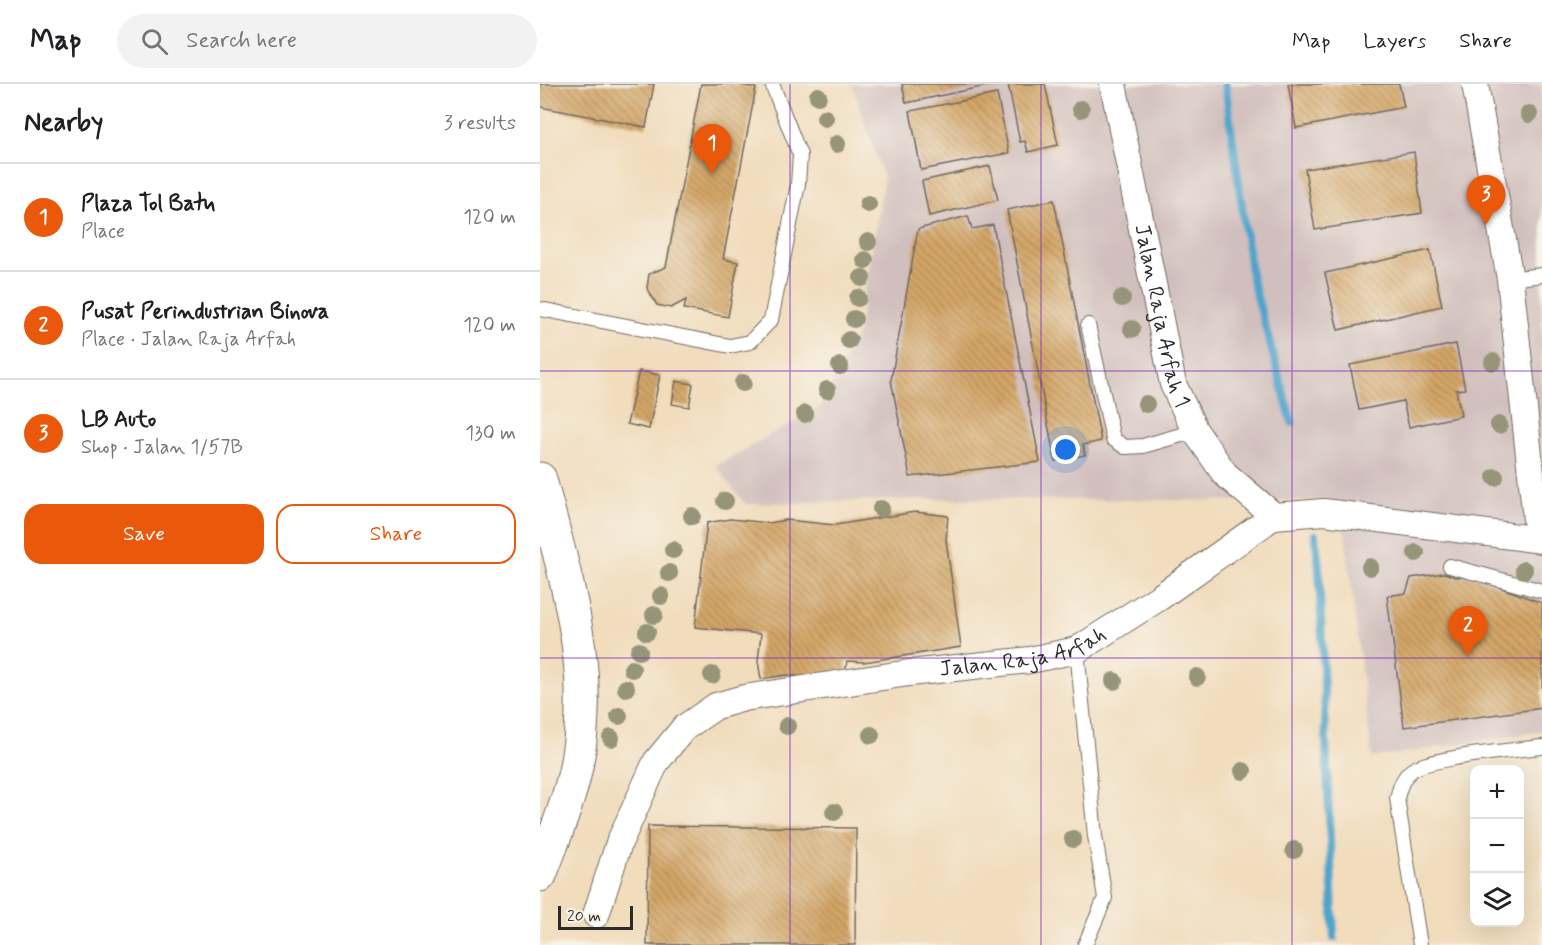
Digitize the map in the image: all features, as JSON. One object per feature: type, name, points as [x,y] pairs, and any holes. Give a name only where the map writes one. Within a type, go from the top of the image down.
[{"type":"highway","points":[[540,479],[579,633],[583,674],[582,719],[574,774],[540,875]]},
{"type":"street","name":"Jalan Raja Arfah 1","points":[[1113,84],[1173,384],[1195,431],[1225,474],[1274,516]]},
{"type":"street","points":[[1274,516],[1324,512],[1541,538],[1510,279],[1475,84]]},
{"type":"street","name":"Jalan Raja Arfah","points":[[596,915],[620,843],[656,762],[684,728],[716,706],[744,698],[814,687],[909,673],[1030,660],[1077,650],[1160,597],[1274,516]]},
{"type":"lane","points":[[540,309],[730,346],[750,342],[771,320],[798,184],[800,155],[772,84]]},
{"type":"lane","points":[[1510,279],[1542,275]]},
{"type":"lane","points":[[1088,325],[1113,439],[1125,447],[1143,446],[1195,431]]},
{"type":"lane","points":[[1450,566],[1542,591]]},
{"type":"lane","points":[[1077,650],[1095,836],[1105,898],[1085,945]]},
{"type":"lane","points":[[1420,945],[1397,798],[1401,782],[1414,768],[1465,757],[1542,747]]},
{"type":"shaded area","points":[[852,84],[1542,84],[1542,731],[1372,758],[1341,501],[921,499],[745,504],[716,466],[821,406],[858,333],[884,178]]},
{"type":"building","points":[[540,84],[654,84],[646,127],[540,107]]},
{"type":"building","points":[[701,84],[735,84],[756,88],[723,259],[738,262],[728,317],[684,309],[686,300],[671,308],[657,305],[647,288],[649,274],[666,267]]},
{"type":"building","points":[[902,84],[991,84],[991,85],[906,103]]},
{"type":"building","points":[[1008,84],[1045,84],[1058,145],[1028,152],[1025,141],[1020,142]]},
{"type":"building","points":[[1288,84],[1399,84],[1404,107],[1296,128]]},
{"type":"building","points":[[997,94],[1009,153],[921,170],[910,111]]},
{"type":"building","points":[[1414,152],[1422,213],[1315,230],[1305,169]]},
{"type":"building","points":[[990,166],[998,200],[929,216],[922,181]]},
{"type":"building","points":[[1054,200],[1101,441],[1083,445],[1085,455],[1055,461],[1007,210]]},
{"type":"building","points":[[968,216],[972,229],[993,225],[1040,462],[910,477],[891,380],[918,229]]},
{"type":"building","points":[[1430,250],[1442,306],[1338,330],[1325,273]]},
{"type":"building","points":[[1456,344],[1465,389],[1456,390],[1461,416],[1409,427],[1403,401],[1359,410],[1350,365]]},
{"type":"building","points":[[639,371],[660,375],[649,429],[627,424]]},
{"type":"building","points":[[676,381],[693,384],[689,407],[672,404]]},
{"type":"building","points":[[915,512],[948,516],[946,540],[961,647],[864,662],[847,661],[844,681],[786,675],[761,679],[758,661],[761,634],[695,627],[707,523],[730,519],[769,523],[786,520],[835,525]]},
{"type":"building","points":[[1444,573],[1455,577],[1470,576],[1542,603],[1542,708],[1404,727],[1387,596],[1406,593],[1411,578]]},
{"type":"building","points":[[648,826],[856,828],[855,945],[647,945]]},
{"type":"waterway","points":[[1225,84],[1252,279],[1292,423]]},
{"type":"waterway","points":[[1315,535],[1319,568],[1334,938]]},
{"type":"place","name":"Plaza Tol Batu","points":[[712,174]]},
{"type":"place","name":"LB Auto","points":[[1486,225]]},
{"type":"place","name":"Pusat Perindustrian Binova","points":[[1468,656]]}]
